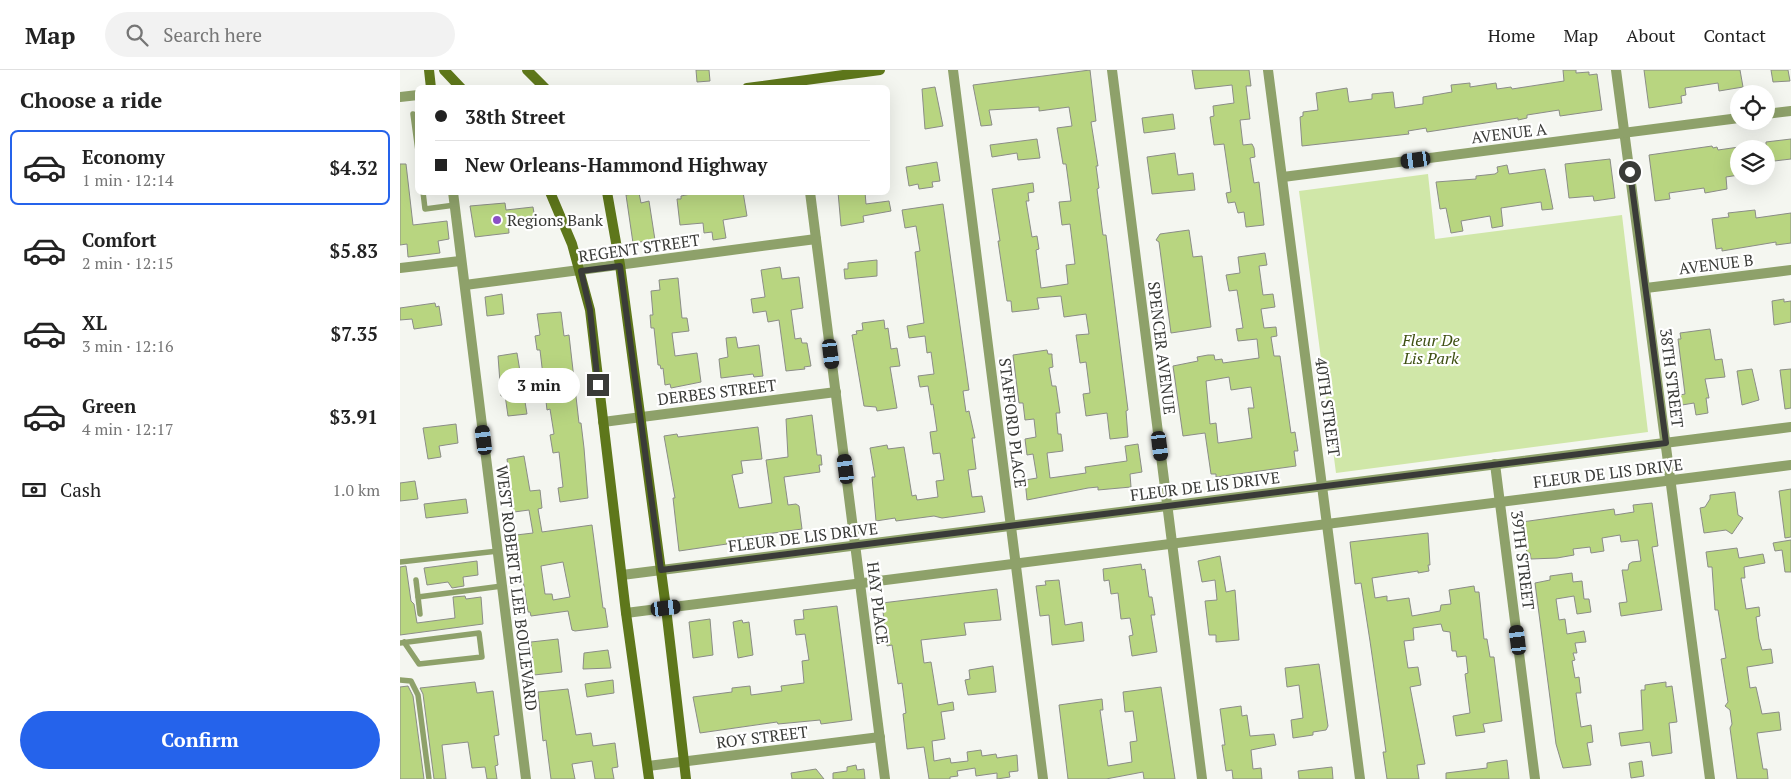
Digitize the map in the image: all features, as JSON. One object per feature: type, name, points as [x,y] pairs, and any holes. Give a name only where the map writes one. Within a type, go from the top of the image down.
[{"type":"main road","points":[[429,70],[431,85]]},
{"type":"main road","points":[[444,70],[458,85]]},
{"type":"main road","points":[[527,70],[542,85]]},
{"type":"main road","points":[[796,85],[852,72],[880,70]]},
{"type":"main road","points":[[551,195],[572,244],[581,271],[590,310],[626,613],[649,779]]},
{"type":"main road","points":[[608,195],[620,266],[641,417],[686,779]]},
{"type":"street","name":"STAFFORD PLACE","points":[[954,70],[1042,779]]},
{"type":"street","name":"SPENCER AVENUE","points":[[1112,70],[1202,779]]},
{"type":"street","name":"40TH STREET","points":[[1268,70],[1324,486],[1360,779]]},
{"type":"street","name":"38TH STREET","points":[[1616,70],[1710,779]]},
{"type":"street","points":[[400,97],[415,95]]},
{"type":"street","points":[[1775,113],[1791,111]]},
{"type":"street","name":"AVENUE A","points":[[1283,177],[1730,119]]},
{"type":"street","name":"WEST ROBERT E LEE BOULEVARD","points":[[453,195],[460,261],[465,285],[526,779]]},
{"type":"street","name":"HAY PLACE","points":[[810,195],[885,779]]},
{"type":"street","name":"REGENT STREET","points":[[465,285],[816,239]]},
{"type":"street","points":[[400,268],[460,261]]},
{"type":"street","name":"AVENUE B","points":[[1646,288],[1791,270]]},
{"type":"street","name":"DERBES STREET","points":[[603,422],[836,392]]},
{"type":"street","name":"FLEUR DE LIS DRIVE","points":[[622,575],[1791,427]]},
{"type":"street","name":"39TH STREET","points":[[1495,464],[1535,779]]},
{"type":"street","name":"FLEUR DE LIS DRIVE","points":[[626,613],[1016,564],[1172,542],[1791,465]]},
{"type":"street","name":"ROY STREET","points":[[648,766],[880,737]]},
{"type":"lane","points":[[413,114],[415,119]]},
{"type":"lane","points":[[423,195],[425,209],[455,205]]},
{"type":"lane","points":[[400,562],[498,551]]},
{"type":"lane","points":[[416,580],[420,614]]},
{"type":"lane","points":[[418,596],[502,586]]},
{"type":"lane","points":[[479,633],[482,657],[419,664],[402,642],[479,633]]},
{"type":"lane","points":[[400,680],[411,681],[418,695],[429,779]]},
{"type":"green space","name":"Fleur De Lis Park","points":[[1428,174],[1435,239],[1622,215],[1648,432],[1336,473],[1299,191]]},
{"type":"building","points":[[696,70],[709,70],[710,81],[697,82]]},
{"type":"building","points":[[1090,70],[1096,121],[1091,122],[1098,166],[1096,166],[1099,188],[1097,189],[1103,235],[1106,235],[1128,410],[1126,411],[1128,437],[1110,439],[1107,413],[1086,416],[1083,394],[1090,393],[1086,362],[1080,363],[1076,335],[1089,334],[1086,314],[1064,317],[1061,296],[1037,298],[1039,309],[1012,312],[1011,301],[1007,301],[998,241],[1000,241],[992,189],[1033,183],[1034,192],[1028,193],[1029,201],[1026,201],[1032,237],[1037,236],[1039,249],[1036,250],[1041,288],[1068,284],[1066,265],[1075,264],[1070,224],[1062,225],[1059,202],[1071,201],[1066,164],[1063,164],[1057,128],[1072,126],[1069,107],[1039,111],[1039,107],[989,110],[992,125],[981,126],[973,85]]},
{"type":"building","points":[[1192,70],[1249,70],[1251,86],[1246,86],[1250,119],[1240,120],[1243,145],[1252,144],[1254,148],[1255,157],[1250,158],[1254,183],[1259,182],[1264,225],[1246,227],[1244,212],[1238,213],[1235,202],[1228,203],[1226,193],[1231,192],[1224,144],[1214,145],[1210,117],[1214,116],[1213,106],[1234,103],[1232,85],[1195,89]]},
{"type":"building","points":[[1563,70],[1576,70],[1576,73],[1589,72],[1589,75],[1597,74],[1602,110],[1560,116],[1559,110],[1527,115],[1527,118],[1518,120],[1518,118],[1427,132],[1426,128],[1408,131],[1409,134],[1302,146],[1300,117],[1303,116],[1303,112],[1318,110],[1316,93],[1347,88],[1349,102],[1372,99],[1372,94],[1393,92],[1395,108],[1423,104],[1423,97],[1452,92],[1451,85],[1470,83],[1470,87],[1496,83],[1497,89],[1511,87],[1512,89],[1564,81]]},
{"type":"building","points":[[1644,70],[1740,70],[1743,85],[1730,85],[1730,89],[1719,91],[1718,83],[1685,88],[1686,95],[1681,96],[1682,103],[1649,108]]},
{"type":"building","points":[[1771,70],[1788,70],[1790,81],[1773,82]]},
{"type":"building","points":[[935,87],[943,126],[925,129],[922,89]]},
{"type":"building","points":[[1173,114],[1175,129],[1144,133],[1142,118]]},
{"type":"building","points":[[1037,139],[1040,158],[1018,160],[1017,153],[992,157],[990,145]]},
{"type":"building","points":[[1791,139],[1791,159],[1775,161],[1775,141]]},
{"type":"building","points":[[1712,146],[1713,148],[1717,147],[1718,150],[1730,148],[1730,176],[1726,177],[1727,189],[1705,193],[1704,188],[1669,193],[1670,199],[1655,201],[1649,155]]},
{"type":"building","points":[[1175,153],[1178,175],[1193,173],[1195,190],[1152,194],[1147,157]]},
{"type":"building","points":[[1610,159],[1615,198],[1594,201],[1593,196],[1569,198],[1565,164]]},
{"type":"building","points":[[937,162],[940,181],[932,182],[933,187],[919,189],[918,184],[909,186],[906,167]]},
{"type":"building","points":[[400,164],[406,164],[413,225],[447,221],[449,239],[438,241],[440,253],[408,257],[407,244],[400,245]]},
{"type":"building","points":[[1507,165],[1509,174],[1545,169],[1553,209],[1542,210],[1541,202],[1501,208],[1503,226],[1492,228],[1490,216],[1461,221],[1463,231],[1451,233],[1446,208],[1440,209],[1436,182],[1476,179],[1476,176],[1495,174],[1498,172],[1497,167]]},
{"type":"building","points":[[626,195],[639,195],[641,203],[649,201],[655,240],[633,243]]},
{"type":"building","points":[[744,195],[747,216],[723,220],[726,238],[713,240],[712,232],[704,233],[703,223],[680,225],[677,199],[681,199],[681,196]]},
{"type":"building","points":[[838,195],[865,195],[866,204],[889,201],[891,211],[863,216],[864,222],[841,226]]},
{"type":"building","name":"Regions Bank","points":[[505,203],[506,210],[533,207],[535,219],[508,221],[509,233],[475,237],[470,206]]},
{"type":"building","points":[[943,204],[969,390],[963,391],[966,412],[969,411],[975,438],[972,438],[976,469],[968,470],[972,497],[982,496],[985,512],[942,518],[934,516],[896,521],[895,518],[876,521],[872,477],[875,477],[870,448],[887,445],[888,449],[904,447],[912,496],[916,495],[917,500],[938,497],[936,481],[944,480],[940,453],[933,454],[930,432],[937,431],[933,404],[931,405],[928,386],[920,387],[918,376],[934,374],[931,352],[927,353],[925,336],[909,338],[907,326],[924,323],[915,252],[920,251],[916,226],[905,228],[902,210]]},
{"type":"building","points":[[1755,210],[1756,218],[1791,213],[1791,243],[1776,245],[1776,242],[1722,251],[1722,248],[1716,249],[1712,219],[1729,217],[1728,213]]},
{"type":"building","points":[[1189,230],[1193,257],[1202,256],[1211,327],[1171,333],[1159,242],[1156,240],[1160,234]]},
{"type":"building","points":[[1265,253],[1267,265],[1259,266],[1263,295],[1273,294],[1275,307],[1261,309],[1264,328],[1276,327],[1277,336],[1271,337],[1274,356],[1280,356],[1291,433],[1295,432],[1298,451],[1294,451],[1296,466],[1216,477],[1216,474],[1211,474],[1205,433],[1183,436],[1173,366],[1198,361],[1197,357],[1208,355],[1214,355],[1215,360],[1222,359],[1223,363],[1259,358],[1257,339],[1238,341],[1236,329],[1243,328],[1237,290],[1229,291],[1226,275],[1240,273],[1238,257]],"holes":[[[1229,377],[1231,390],[1251,387],[1254,408],[1248,408],[1252,438],[1218,443],[1216,423],[1210,424],[1206,381]]]},
{"type":"building","points":[[877,260],[877,276],[845,279],[844,269],[848,269],[848,263]]},
{"type":"building","points":[[780,267],[782,279],[799,277],[803,308],[791,310],[795,339],[801,338],[802,343],[807,343],[811,366],[804,367],[805,369],[786,371],[779,320],[768,322],[766,311],[753,313],[751,299],[765,297],[761,270]]},
{"type":"building","points":[[678,278],[682,318],[687,318],[689,331],[672,333],[675,356],[697,353],[701,382],[671,388],[670,384],[665,385],[663,368],[661,369],[660,365],[658,365],[654,328],[651,328],[650,315],[653,315],[651,291],[660,290],[659,280]]},
{"type":"building","points":[[502,294],[504,314],[487,316],[485,297]]},
{"type":"building","points":[[1784,299],[1784,302],[1791,301],[1791,322],[1774,325],[1772,301]]},
{"type":"building","points":[[435,303],[436,307],[439,306],[442,325],[414,329],[412,319],[400,320],[400,308]]},
{"type":"building","points":[[561,312],[564,336],[569,335],[579,423],[581,423],[584,448],[588,498],[560,502],[558,488],[563,487],[559,452],[553,453],[550,435],[554,434],[550,409],[547,410],[540,350],[537,350],[535,336],[540,335],[537,314]]},
{"type":"building","points":[[884,320],[885,329],[888,328],[891,349],[897,348],[900,366],[890,367],[897,408],[877,411],[876,407],[864,406],[852,335],[857,334],[856,331],[863,330],[862,323]]},
{"type":"building","points":[[1710,329],[1715,360],[1722,359],[1725,377],[1705,379],[1709,398],[1706,398],[1708,413],[1696,415],[1694,403],[1682,405],[1680,395],[1685,394],[1678,339],[1681,339],[1680,333]]},
{"type":"building","points":[[736,337],[738,348],[759,345],[763,376],[754,377],[753,374],[721,378],[719,359],[728,357],[726,338]]},
{"type":"building","points":[[1047,350],[1048,354],[1052,354],[1053,367],[1049,368],[1052,386],[1056,386],[1060,413],[1056,413],[1058,434],[1061,434],[1063,451],[1047,453],[1050,478],[1086,473],[1085,467],[1127,461],[1125,446],[1138,444],[1142,472],[1130,474],[1131,487],[1098,490],[1098,487],[1088,488],[1027,500],[1025,480],[1037,478],[1033,454],[1027,455],[1025,439],[1036,437],[1034,419],[1025,420],[1023,403],[1019,403],[1013,355]]},
{"type":"building","points":[[517,353],[527,414],[508,416],[505,395],[501,396],[498,356]]},
{"type":"building","points":[[1752,369],[1759,400],[1742,405],[1737,371]]},
{"type":"building","points":[[1791,369],[1791,408],[1785,409],[1780,370]]},
{"type":"building","points":[[812,415],[817,455],[821,455],[822,465],[819,465],[820,472],[784,477],[788,505],[796,504],[799,506],[802,529],[731,539],[727,541],[727,544],[679,551],[673,498],[675,498],[664,436],[677,434],[678,437],[758,427],[762,459],[741,461],[743,473],[732,475],[739,508],[772,503],[766,460],[788,457],[786,419]]},
{"type":"building","points":[[456,424],[458,443],[439,446],[441,457],[428,459],[423,428]]},
{"type":"building","points":[[524,456],[530,491],[540,490],[542,508],[538,509],[542,532],[592,525],[603,608],[605,608],[608,627],[575,631],[572,630],[568,611],[531,616],[530,612],[528,612],[516,535],[533,533],[529,510],[514,512],[507,459]],"holes":[[[563,562],[570,597],[553,600],[552,594],[545,594],[541,566]]]},
{"type":"building","points":[[415,481],[418,499],[400,501],[400,483]]},
{"type":"building","points":[[1791,489],[1791,537],[1785,538],[1779,491]]},
{"type":"building","points":[[1735,492],[1738,515],[1743,518],[1732,534],[1726,530],[1704,533],[1700,508],[1705,507],[1710,499],[1710,495]]},
{"type":"building","points":[[466,499],[468,513],[426,518],[424,504]]},
{"type":"building","points":[[1652,503],[1658,546],[1652,547],[1662,610],[1621,616],[1619,603],[1627,602],[1622,570],[1628,570],[1629,564],[1632,562],[1641,561],[1638,540],[1621,542],[1620,535],[1602,538],[1604,551],[1591,553],[1590,547],[1573,549],[1574,555],[1557,558],[1531,559],[1530,553],[1527,553],[1522,522],[1614,509],[1615,515],[1634,512],[1633,505]]},
{"type":"building","points":[[1428,533],[1429,571],[1372,578],[1375,598],[1387,596],[1387,601],[1409,598],[1412,616],[1440,611],[1441,605],[1451,604],[1449,590],[1474,586],[1475,592],[1479,592],[1484,639],[1487,639],[1490,657],[1494,657],[1502,721],[1483,724],[1485,732],[1456,736],[1453,716],[1470,713],[1465,674],[1468,673],[1466,656],[1457,657],[1456,651],[1452,651],[1450,632],[1443,631],[1441,624],[1413,628],[1414,640],[1404,641],[1408,668],[1418,667],[1421,685],[1410,687],[1425,764],[1417,765],[1419,779],[1387,779],[1383,752],[1386,752],[1361,583],[1355,584],[1350,542]]},
{"type":"building","points":[[1791,540],[1791,572],[1785,572],[1782,550],[1775,551],[1773,543]]},
{"type":"building","points":[[1737,548],[1739,558],[1763,554],[1765,563],[1744,567],[1745,578],[1741,578],[1746,609],[1759,607],[1760,616],[1756,617],[1759,639],[1762,650],[1771,649],[1773,663],[1747,667],[1750,688],[1756,687],[1762,714],[1779,712],[1781,730],[1757,733],[1763,769],[1767,769],[1768,779],[1737,779],[1730,728],[1732,724],[1730,710],[1725,706],[1728,702],[1721,659],[1726,658],[1718,610],[1715,610],[1712,567],[1708,567],[1706,552]]},
{"type":"building","points":[[1220,556],[1226,592],[1235,590],[1239,640],[1216,642],[1216,635],[1209,635],[1205,601],[1217,600],[1215,580],[1202,582],[1198,561]]},
{"type":"building","points":[[477,561],[478,575],[463,577],[464,586],[452,588],[448,582],[427,585],[424,568]]},
{"type":"building","points":[[1141,564],[1142,570],[1145,569],[1149,597],[1152,597],[1155,615],[1151,615],[1157,652],[1132,656],[1129,636],[1133,635],[1130,618],[1121,619],[1118,593],[1111,594],[1109,580],[1104,581],[1103,569]]},
{"type":"building","points":[[406,566],[411,601],[414,604],[417,623],[455,618],[453,597],[465,596],[466,599],[481,597],[483,624],[400,635],[400,567]]},
{"type":"building","points":[[1572,573],[1573,582],[1582,581],[1584,599],[1589,599],[1591,612],[1577,614],[1574,596],[1556,599],[1559,620],[1565,619],[1567,634],[1584,631],[1586,642],[1575,643],[1577,653],[1573,653],[1575,660],[1572,661],[1575,678],[1579,677],[1581,693],[1576,693],[1581,727],[1591,725],[1593,742],[1587,743],[1591,765],[1563,768],[1556,744],[1535,583],[1550,580],[1550,576]]},
{"type":"building","points":[[1059,580],[1065,625],[1082,622],[1084,641],[1052,645],[1049,615],[1040,616],[1036,586],[1046,585],[1045,581]]},
{"type":"building","points":[[997,589],[1001,620],[964,623],[966,635],[921,640],[924,663],[931,662],[938,705],[953,702],[954,710],[941,712],[945,739],[932,741],[934,761],[950,758],[951,763],[968,761],[967,752],[981,750],[982,756],[996,754],[997,758],[1017,755],[1018,771],[1009,772],[1010,777],[997,779],[997,773],[976,776],[975,768],[957,771],[958,776],[950,777],[950,779],[929,779],[924,747],[907,749],[903,714],[906,713],[902,683],[898,684],[892,645],[887,646],[882,603]]},
{"type":"building","points":[[837,606],[852,720],[821,724],[820,720],[778,724],[777,722],[700,733],[693,697],[732,692],[732,688],[750,686],[751,695],[782,691],[781,686],[804,683],[802,661],[809,660],[805,634],[796,635],[794,620],[804,619],[803,610]]},
{"type":"building","points":[[710,619],[713,655],[693,658],[689,622]]},
{"type":"building","points":[[742,620],[743,623],[749,622],[753,655],[738,658],[733,622]]},
{"type":"building","points":[[558,639],[562,672],[534,675],[531,642]]},
{"type":"building","points":[[608,650],[611,668],[583,669],[584,653]]},
{"type":"building","points":[[1319,664],[1328,726],[1326,730],[1313,732],[1313,735],[1293,738],[1291,720],[1303,718],[1299,685],[1287,687],[1285,668]]},
{"type":"building","points":[[993,666],[996,692],[968,695],[965,680],[970,679],[969,670]]},
{"type":"building","points":[[613,680],[614,693],[587,697],[585,684]]},
{"type":"building","points":[[475,682],[477,693],[493,691],[499,735],[494,736],[498,765],[495,766],[497,779],[487,779],[485,767],[472,768],[468,742],[442,745],[446,779],[434,779],[423,694],[420,688]]},
{"type":"building","points":[[1666,682],[1666,687],[1672,686],[1677,722],[1669,723],[1672,753],[1652,756],[1650,742],[1621,746],[1619,733],[1643,730],[1641,690],[1645,690],[1645,685]]},
{"type":"building","points":[[408,686],[413,696],[424,779],[400,779],[400,687]]},
{"type":"building","points":[[1161,687],[1175,779],[1144,779],[1143,772],[1106,779],[1068,779],[1059,705],[1102,699],[1103,710],[1100,710],[1108,766],[1132,762],[1130,742],[1137,741],[1133,711],[1125,712],[1123,692]]},
{"type":"building","points":[[568,689],[576,735],[591,733],[593,746],[615,743],[618,767],[612,768],[614,779],[595,779],[592,761],[572,764],[575,779],[551,779],[546,740],[543,741],[538,692]]},
{"type":"building","points":[[1241,706],[1242,716],[1247,715],[1250,736],[1274,734],[1276,745],[1251,750],[1253,769],[1261,768],[1262,779],[1233,779],[1232,770],[1226,771],[1222,745],[1225,745],[1220,709]]},
{"type":"building","points":[[1507,760],[1509,779],[1446,779],[1446,773],[1487,768],[1487,763]]},
{"type":"building","points":[[1642,761],[1644,776],[1631,778],[1629,763]]},
{"type":"building","points":[[856,765],[857,770],[864,769],[865,779],[833,779],[833,773],[847,771],[847,767]]},
{"type":"building","points":[[1332,767],[1333,779],[1299,779],[1298,771]]},
{"type":"building","points":[[816,769],[824,779],[792,779],[791,773]]},
{"type":"place","name":"Regions Bank","points":[[497,220]]},
{"type":"route","points":[[598,385],[590,310],[581,271],[620,266],[661,570],[1666,443],[1630,172]]}]
